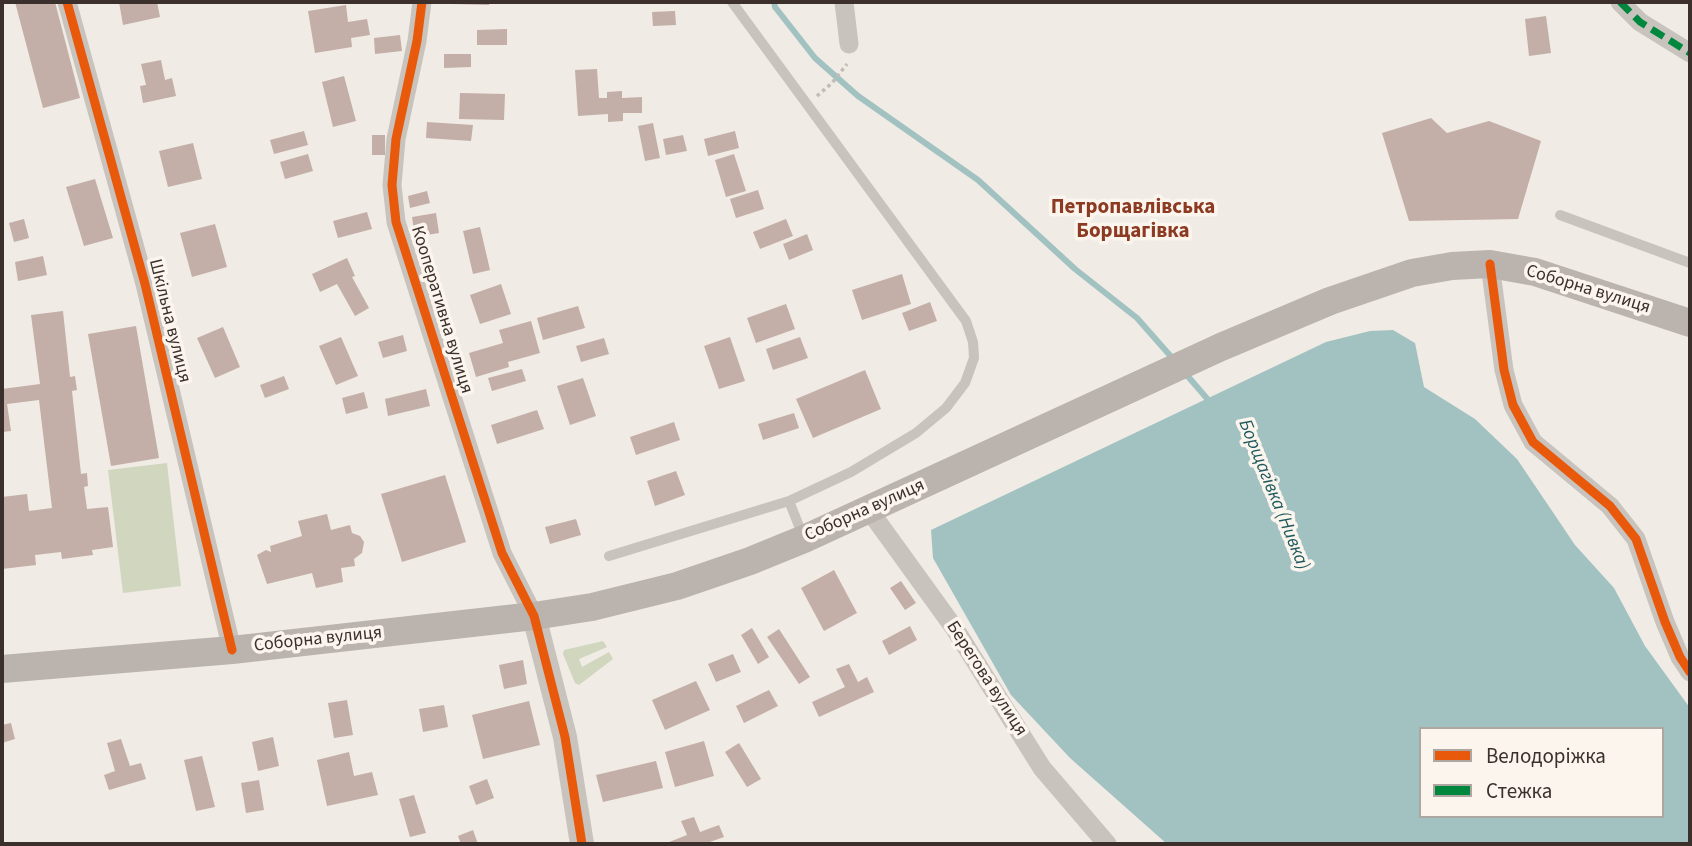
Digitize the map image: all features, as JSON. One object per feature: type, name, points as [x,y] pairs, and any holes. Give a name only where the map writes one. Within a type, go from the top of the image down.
[{"type":"main road","name":"Соборна вулиця","points":[[2,669],[232,650],[534,616],[592,607],[677,586],[750,561],[869,510],[1221,347],[1330,301],[1412,273],[1452,265],[1490,264],[1535,272],[1690,323]]},
{"type":"street","name":"Шкільна вулиця","points":[[67,2],[145,284],[232,650]]},
{"type":"street","name":"Кооперативна вулиця","points":[[422,2],[417,41],[396,139],[392,185],[396,222],[502,554],[534,616]]},
{"type":"street","points":[[844,2],[849,44]]},
{"type":"street","points":[[1619,2],[1640,22],[1690,53]]},
{"type":"street","points":[[1490,264],[1504,370],[1513,405],[1533,442],[1610,506],[1636,538],[1665,622],[1680,657],[1690,672]]},
{"type":"street","name":"Берегова вулиця","points":[[869,510],[955,629],[1042,768],[1107,844]]},
{"type":"street","points":[[534,616],[565,737],[582,844]]},
{"type":"lane","points":[[609,556],[789,500],[862,466],[916,433],[946,408],[965,383],[974,358],[973,342],[966,321],[732,2]]},
{"type":"lane","points":[[1560,215],[1690,263]]},
{"type":"lane","points":[[789,500],[804,538]]},
{"type":"path","points":[[832,83],[846,66]]},
{"type":"green space","points":[[167,463],[181,586],[123,593],[108,470]]},
{"type":"green space","points":[[603,641],[607,647],[579,659],[582,667],[609,652],[613,659],[579,685],[575,683],[563,654],[564,650]]},
{"type":"water","points":[[1393,330],[1415,343],[1424,387],[1475,419],[1517,459],[1575,545],[1614,588],[1645,646],[1690,708],[1690,844],[1167,844],[1070,758],[1011,695],[933,558],[931,530],[1326,342],[1370,331]]},
{"type":"building","points":[[15,2],[55,2],[80,98],[43,108]]},
{"type":"building","points":[[119,2],[157,2],[160,17],[123,25]]},
{"type":"building","points":[[489,2],[489,5],[452,4]]},
{"type":"building","points":[[346,5],[348,22],[367,19],[370,35],[351,38],[352,47],[315,53],[308,11]]},
{"type":"building","points":[[675,11],[676,25],[653,26],[652,12]]},
{"type":"building","points":[[1546,16],[1551,53],[1529,56],[1525,19]]},
{"type":"building","points":[[507,29],[507,45],[477,45],[477,30]]},
{"type":"building","points":[[400,35],[402,51],[375,54],[374,38]]},
{"type":"building","points":[[444,54],[471,54],[471,67],[444,68]]},
{"type":"building","points":[[161,60],[165,80],[172,78],[176,96],[143,103],[140,86],[146,85],[141,64]]},
{"type":"building","points":[[597,69],[599,98],[607,98],[607,92],[622,91],[622,98],[642,97],[642,113],[623,113],[623,121],[608,122],[608,114],[578,116],[575,70]]},
{"type":"building","points":[[344,76],[356,121],[333,127],[322,82]]},
{"type":"building","points":[[460,93],[505,94],[504,120],[459,119]]},
{"type":"building","points":[[1431,118],[1447,133],[1489,121],[1541,141],[1518,219],[1409,221],[1382,133]]},
{"type":"building","points":[[427,122],[473,125],[471,141],[426,138]]},
{"type":"building","points":[[653,123],[660,158],[645,161],[638,126]]},
{"type":"building","points":[[304,131],[308,145],[274,154],[270,140]]},
{"type":"building","points":[[735,131],[739,148],[708,156],[704,139]]},
{"type":"building","points":[[372,135],[385,135],[385,155],[372,155]]},
{"type":"building","points":[[683,135],[687,151],[666,155],[663,139]]},
{"type":"building","points":[[193,143],[202,179],[168,187],[159,151]]},
{"type":"building","points":[[308,154],[313,171],[285,179],[280,162]]},
{"type":"building","points":[[734,154],[746,191],[726,197],[715,160]]},
{"type":"building","points":[[95,179],[113,238],[84,246],[66,187]]},
{"type":"building","points":[[758,190],[764,209],[736,218],[730,199]]},
{"type":"building","points":[[427,191],[430,203],[410,208],[408,196]]},
{"type":"building","points":[[367,212],[372,229],[338,238],[333,221]]},
{"type":"building","points":[[436,213],[439,233],[415,237],[412,217]]},
{"type":"building","points":[[24,219],[29,238],[14,242],[9,223]]},
{"type":"building","points":[[786,219],[793,236],[760,249],[753,232]]},
{"type":"building","points":[[215,224],[227,267],[192,277],[180,233]]},
{"type":"building","points":[[480,227],[490,270],[473,274],[463,231]]},
{"type":"building","points":[[807,234],[813,250],[789,260],[783,244]]},
{"type":"building","points":[[43,256],[47,275],[18,281],[15,262]]},
{"type":"building","points":[[347,258],[355,276],[352,277],[369,308],[355,316],[337,284],[320,292],[312,274]]},
{"type":"building","points":[[902,274],[911,304],[862,320],[852,290]]},
{"type":"building","points":[[501,284],[511,314],[480,324],[470,295]]},
{"type":"building","points":[[930,302],[937,321],[909,331],[902,313]]},
{"type":"building","points":[[786,304],[795,329],[756,343],[747,318]]},
{"type":"building","points":[[578,306],[585,328],[543,340],[537,318]]},
{"type":"building","points":[[63,311],[70,377],[75,376],[77,390],[72,391],[81,474],[87,473],[88,486],[84,487],[87,509],[108,507],[113,547],[92,550],[93,555],[62,559],[61,552],[35,555],[36,565],[2,569],[2,497],[27,494],[29,511],[52,508],[39,400],[7,404],[11,431],[2,432],[2,389],[40,384],[31,315]]},
{"type":"building","points":[[531,321],[540,353],[508,362],[509,367],[476,377],[469,353],[503,343],[499,330]]},
{"type":"building","points":[[136,326],[159,458],[111,466],[88,334]]},
{"type":"building","points":[[223,327],[240,367],[215,378],[197,338]]},
{"type":"building","points":[[403,335],[407,351],[383,358],[378,342]]},
{"type":"building","points":[[341,337],[358,376],[336,385],[319,346]]},
{"type":"building","points":[[730,337],[745,381],[719,389],[704,346]]},
{"type":"building","points":[[800,337],[808,358],[773,370],[766,349]]},
{"type":"building","points":[[604,338],[609,354],[581,362],[576,346]]},
{"type":"building","points":[[522,369],[526,381],[492,391],[488,378]]},
{"type":"building","points":[[865,370],[881,409],[813,438],[796,399]]},
{"type":"building","points":[[284,376],[289,389],[265,398],[260,385]]},
{"type":"building","points":[[583,378],[596,416],[570,425],[557,386]]},
{"type":"building","points":[[426,389],[430,406],[388,416],[385,399]]},
{"type":"building","points":[[364,392],[368,408],[346,414],[342,398]]},
{"type":"building","points":[[537,410],[544,429],[497,444],[491,425]]},
{"type":"building","points":[[794,413],[799,428],[763,440],[758,424]]},
{"type":"building","points":[[674,422],[680,440],[636,455],[630,437]]},
{"type":"building","points":[[676,471],[685,495],[655,506],[647,481]]},
{"type":"building","points":[[445,475],[466,542],[402,562],[381,494]]},
{"type":"building","points":[[327,514],[331,530],[350,525],[352,533],[360,536],[364,542],[362,553],[354,559],[355,566],[341,568],[343,582],[316,588],[312,573],[267,584],[257,555],[266,550],[271,552],[270,546],[302,536],[298,521]]},
{"type":"building","points":[[576,519],[581,535],[550,544],[545,527]]},
{"type":"building","points":[[834,570],[857,613],[824,631],[801,588]]},
{"type":"building","points":[[901,581],[916,603],[905,610],[890,588]]},
{"type":"building","points":[[910,626],[917,640],[889,655],[882,641]]},
{"type":"building","points":[[752,628],[769,657],[758,664],[741,635]]},
{"type":"building","points":[[779,629],[810,677],[799,684],[767,637]]},
{"type":"building","points":[[733,654],[741,672],[716,682],[708,664]]},
{"type":"building","points":[[523,660],[527,684],[504,689],[499,665]]},
{"type":"building","points":[[849,664],[858,682],[867,677],[874,692],[819,717],[812,702],[845,687],[836,669]]},
{"type":"building","points":[[696,681],[710,710],[665,730],[652,700]]},
{"type":"building","points":[[769,690],[778,706],[744,723],[736,706]]},
{"type":"building","points":[[347,700],[353,735],[334,738],[328,703]]},
{"type":"building","points":[[529,701],[540,745],[483,759],[472,715]]},
{"type":"building","points":[[444,705],[448,727],[423,732],[419,709]]},
{"type":"building","points":[[11,723],[15,739],[2,743],[2,725]]},
{"type":"building","points":[[273,737],[279,766],[258,771],[252,742]]},
{"type":"building","points":[[121,739],[130,766],[141,763],[146,779],[109,790],[104,775],[115,771],[107,743]]},
{"type":"building","points":[[704,741],[714,776],[675,787],[665,752]]},
{"type":"building","points":[[739,743],[761,779],[747,787],[725,752]]},
{"type":"building","points":[[349,752],[354,776],[372,772],[378,795],[327,806],[317,760]]},
{"type":"building","points":[[202,756],[215,807],[196,811],[184,760]]},
{"type":"building","points":[[656,761],[663,788],[603,802],[596,775]]},
{"type":"building","points":[[487,779],[494,798],[476,805],[469,786]]},
{"type":"building","points":[[259,780],[264,810],[246,813],[241,783]]},
{"type":"building","points":[[414,795],[426,833],[410,837],[399,799]]},
{"type":"building","points":[[694,817],[700,832],[719,825],[724,837],[704,844],[664,844],[687,835],[681,821]]},
{"type":"building","points":[[473,830],[478,844],[461,844],[458,836]]},
{"type":"waterway","name":"Борщагівка (Нивка)","points":[[774,2],[775,7],[815,58],[858,96],[978,180],[1075,269],[1137,318],[1174,360]]},
{"type":"waterway","name":"Борщагівка (Нивка)","points":[[1185,373],[1210,402]]},
{"type":"marked path","points":[[1620,2],[1640,22],[1690,53]]},
{"type":"cycle path","points":[[67,2],[145,284],[232,650]]},
{"type":"cycle path","points":[[422,2],[417,41],[396,139],[392,185],[396,222],[502,553],[534,616],[565,737],[582,844]]},
{"type":"cycle path","points":[[1490,264],[1504,370],[1513,405],[1533,442],[1610,506],[1636,539],[1665,622],[1680,657],[1690,672]]},
{"type":"district","name":"Петропавлівська Борщагівка","points":[[1133,220]]}]
